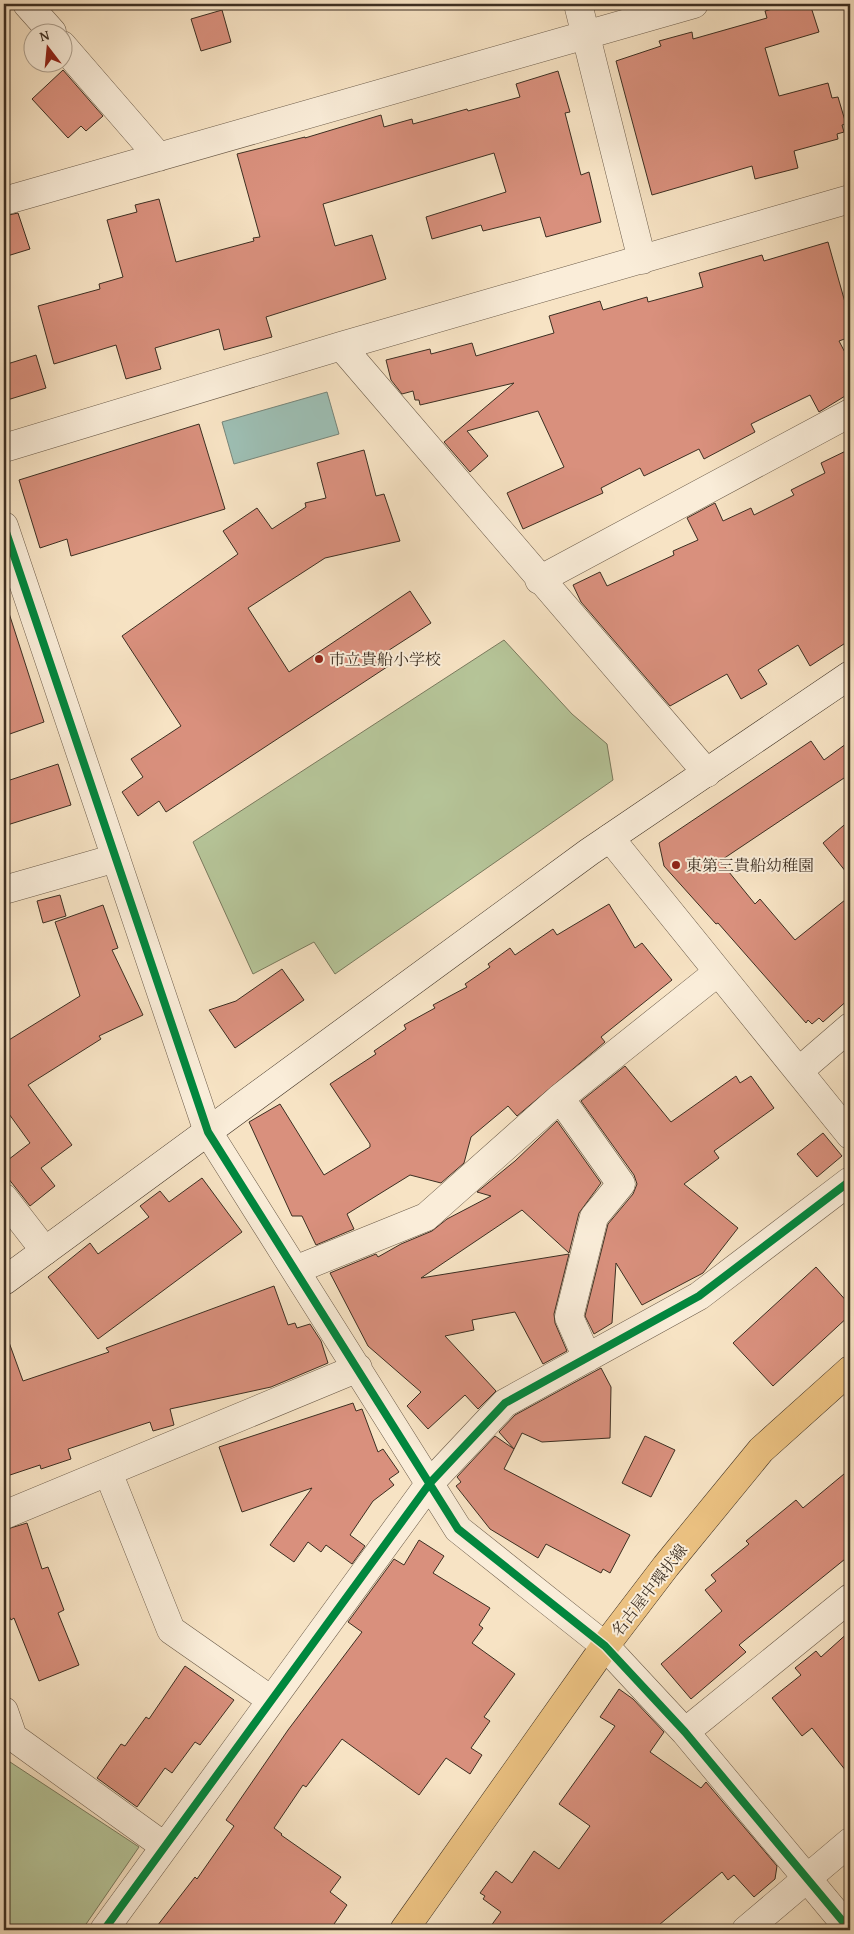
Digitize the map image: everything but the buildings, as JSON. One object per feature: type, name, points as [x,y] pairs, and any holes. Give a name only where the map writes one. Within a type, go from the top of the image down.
[{"type":"main road","name":"名古屋中環状線","points":[[404,1930],[606,1646],[666,1566],[761,1450],[850,1370]]},
{"type":"street","points":[[27,4],[43,22]]},
{"type":"street","points":[[578,4],[642,260]]},
{"type":"street","points":[[4,201],[694,4]]},
{"type":"street","points":[[72,57],[159,157]]},
{"type":"street","points":[[4,448],[341,346],[849,203]]},
{"type":"street","points":[[341,346],[707,773]]},
{"type":"street","points":[[540,580],[850,414]]},
{"type":"street","points":[[4,526],[208,1132],[458,1529],[606,1646],[686,1732],[850,1930]]},
{"type":"street","points":[[4,1282],[610,838],[850,675]]},
{"type":"street","points":[[610,838],[850,1136]]},
{"type":"street","points":[[4,890],[116,858]]},
{"type":"street","points":[[296,1270],[426,1216],[560,1098],[718,972]]},
{"type":"street","points":[[799,1072],[850,1027]]},
{"type":"street","points":[[560,1098],[622,1184],[594,1217],[569,1318],[587,1358]]},
{"type":"street","points":[[104,1930],[430,1483],[505,1403],[699,1296],[850,1181]]},
{"type":"street","points":[[4,1198],[45,1251]]},
{"type":"street","points":[[4,1515],[358,1368]]},
{"type":"street","points":[[108,1472],[170,1630],[271,1700]]},
{"type":"street","points":[[686,1732],[850,1598]]},
{"type":"street","points":[[4,1712],[8,1738],[164,1846]]},
{"type":"street","points":[[746,1930],[850,1842]]},
{"type":"green space","points":[[504,640],[572,714],[607,744],[613,780],[335,974],[314,942],[253,974],[193,842]]},
{"type":"green space","points":[[4,1758],[139,1847],[82,1930],[4,1930]]},
{"type":"water","points":[[327,392],[339,434],[234,464],[222,422]]},
{"type":"cycle path","points":[[4,526],[208,1132],[458,1529],[605,1646],[685,1732],[850,1930]]},
{"type":"cycle path","points":[[104,1930],[430,1483],[505,1403],[699,1296],[850,1181]]},
{"type":"place","name":"市立貴船小学校","points":[[319,659]]},
{"type":"place","name":"東第三貴船幼稚園","points":[[676,865]]}]
